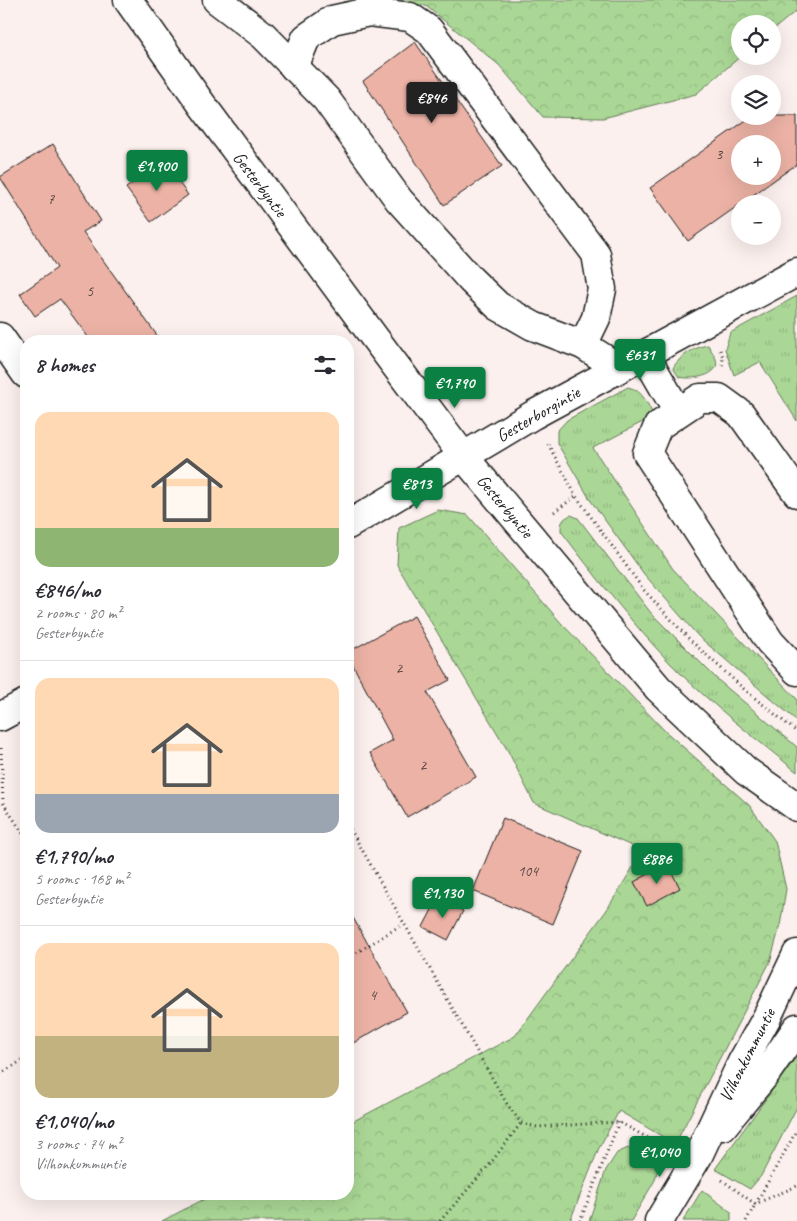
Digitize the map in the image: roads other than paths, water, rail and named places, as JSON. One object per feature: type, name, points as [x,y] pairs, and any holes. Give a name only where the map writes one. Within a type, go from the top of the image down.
[{"type":"street","name":"Gesterbyntie","points":[[128,0],[208,114],[464,457],[658,688],[746,772],[797,807]]},
{"type":"street","points":[[217,0],[263,35],[326,99],[399,200],[477,286],[498,306],[532,326],[584,345],[620,368]]},
{"type":"street","points":[[294,67],[306,38],[332,20],[369,12],[410,17],[428,30],[596,254],[602,289],[596,318],[584,345]]},
{"type":"street","name":"Gesterborgintie","points":[[354,522],[533,415],[797,272]]},
{"type":"street","points":[[0,337],[20,365]]},
{"type":"street","points":[[645,355],[678,412]]},
{"type":"street","points":[[797,493],[741,414],[719,398],[700,398],[658,426],[647,453],[770,642],[797,671]]},
{"type":"street","points":[[0,728],[20,709]]},
{"type":"street","name":"Vilhonkummuntie","points":[[659,1221],[698,1156],[742,1062],[797,954]]},
{"type":"street","name":"Vilhonkummuntie","points":[[698,1156],[764,1076],[797,1028]]}]
